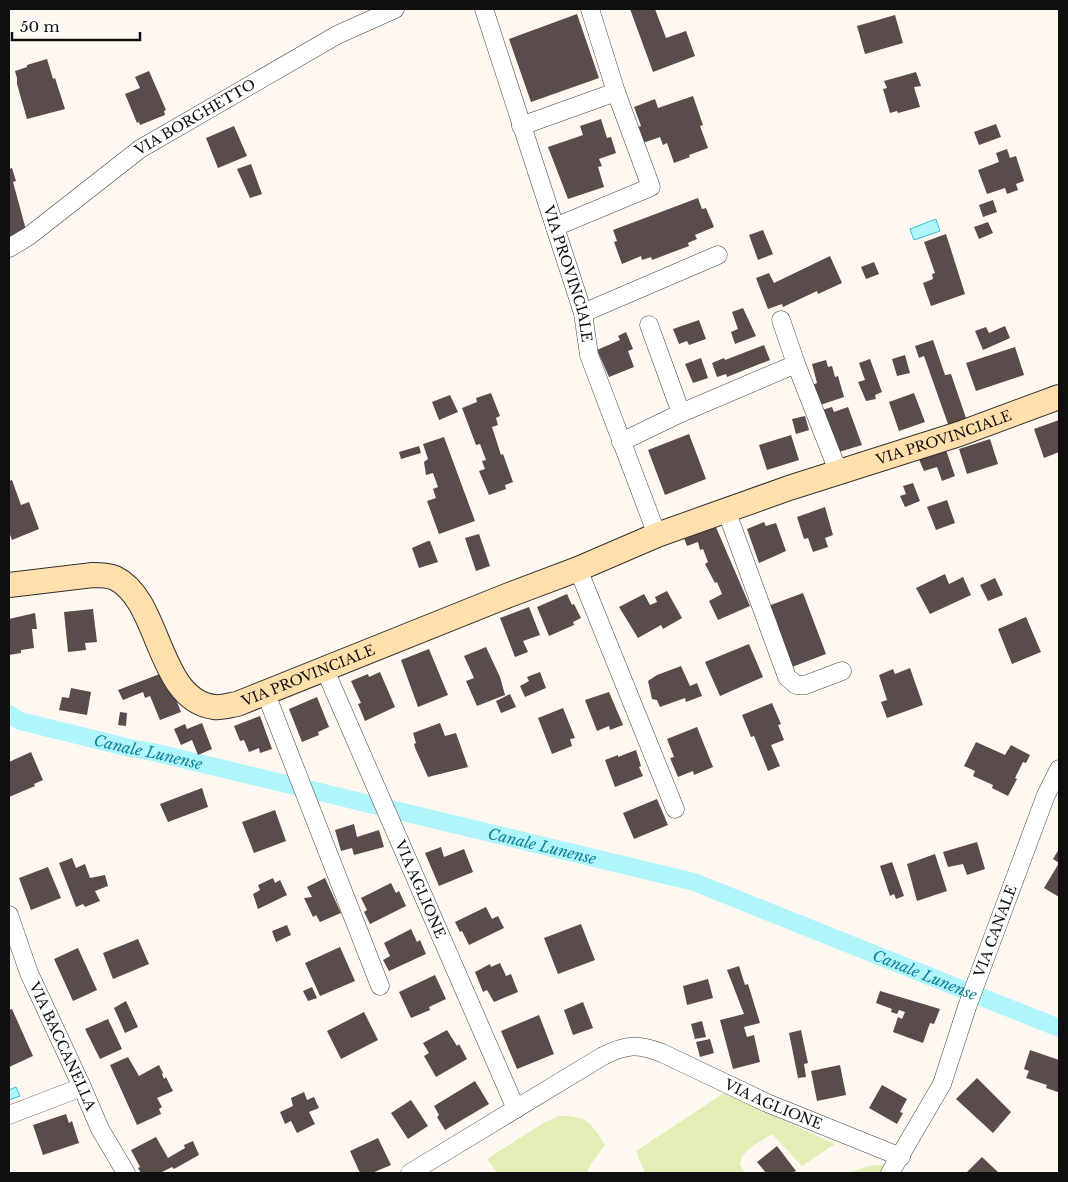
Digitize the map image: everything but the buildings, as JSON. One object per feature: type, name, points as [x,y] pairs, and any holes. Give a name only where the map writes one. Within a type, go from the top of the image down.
[{"type":"street","name":"VIA BORGHETTO","points":[[9,248],[29,236],[140,148],[337,34],[395,9]]},
{"type":"street","name":"VIA PROVINCIALE","points":[[484,9],[583,313],[590,355],[657,535]]},
{"type":"street","points":[[555,227],[651,187],[616,92],[590,9]]},
{"type":"street","points":[[521,126],[616,92]]},
{"type":"street","points":[[583,313],[718,255]]},
{"type":"street","points":[[781,320],[796,364],[838,471]]},
{"type":"street","points":[[649,325],[681,413]]},
{"type":"street","points":[[621,442],[681,413],[796,364]]},
{"type":"street","name":"VIA PROVINCIALE","points":[[9,585],[92,575],[104,575],[115,578],[125,584],[135,595],[172,674],[186,691],[200,703],[216,707],[237,704],[578,569],[657,535],[838,471],[959,434],[1059,397]]},
{"type":"street","points":[[726,510],[787,677],[796,685],[805,685],[842,671]]},
{"type":"street","points":[[578,569],[675,809]]},
{"type":"street","name":"VIA AGLIONE","points":[[325,670],[516,1109]]},
{"type":"street","points":[[266,694],[308,806],[380,986]]},
{"type":"street","name":"VIA CANALE","points":[[890,1173],[942,1084],[967,1007],[1046,795],[1059,769]]},
{"type":"street","name":"VIA BACCANELLA","points":[[9,916],[29,973],[100,1129],[126,1173]]},
{"type":"street","name":"VIA AGLIONE","points":[[410,1173],[611,1052],[620,1047],[634,1046],[662,1053],[767,1103],[901,1157]]},
{"type":"street","points":[[9,1114],[82,1087]]},
{"type":"green space","points":[[724,1093],[835,1144],[802,1166],[772,1134],[752,1146],[744,1154],[740,1164],[745,1173],[645,1173],[636,1151]]},
{"type":"green space","points":[[559,1116],[576,1117],[587,1122],[605,1145],[591,1164],[587,1173],[497,1173],[487,1159],[545,1122]]},
{"type":"green space","points":[[884,1165],[880,1173],[849,1173],[868,1166]]},
{"type":"water","points":[[936,219],[940,231],[914,240],[910,229]]},
{"type":"water","points":[[16,1087],[20,1096],[9,1100],[9,1090]]},
{"type":"waterway","name":"Canale Lunense","points":[[9,714],[20,721],[130,748],[694,882],[1059,1028]]}]
